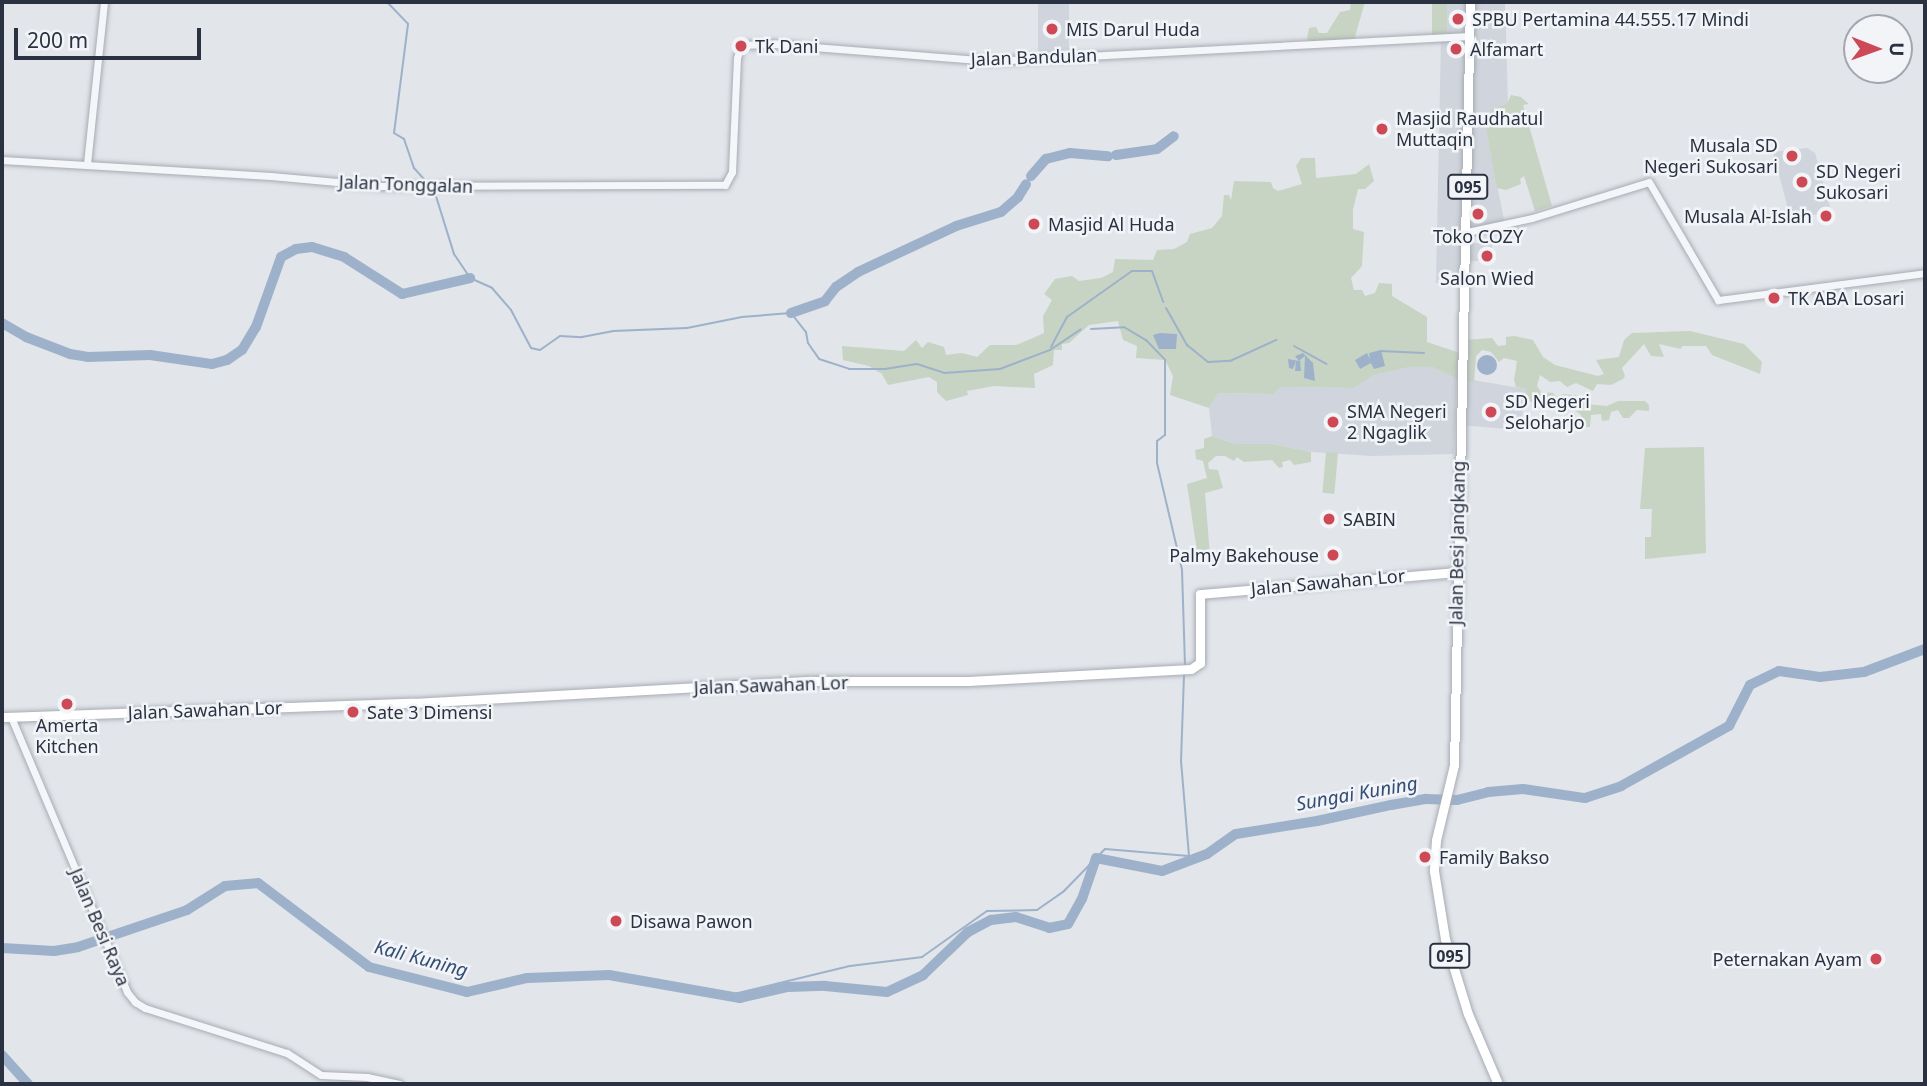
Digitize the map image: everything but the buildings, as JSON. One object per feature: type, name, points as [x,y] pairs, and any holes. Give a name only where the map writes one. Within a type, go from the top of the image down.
[{"type":"main road","name":"Jalan Besi Jangkang","points":[[1469,2],[1467,232],[1459,425],[1454,765],[1441,821],[1434,871],[1440,919],[1468,1014],[1498,1084]]},
{"type":"main road","name":"Jalan Sawahan Lor","points":[[6,717],[450,702],[811,681],[968,681],[1191,669],[1200,663],[1200,594],[1458,572]]},
{"type":"street","points":[[87,164],[104,2]]},
{"type":"street","name":"Jalan Bandulan","points":[[725,185],[732,172],[737,58],[741,45],[775,44],[991,61],[1469,36]]},
{"type":"street","name":"Jalan Tonggalan","points":[[2,160],[382,186],[725,185]]},
{"type":"street","points":[[1467,232],[1532,218],[1649,183],[1718,300],[1925,273]]},
{"type":"street","name":"Jalan Besi Raya","points":[[6,717],[127,992],[145,1008],[277,1049],[321,1075],[367,1077],[399,1084]]},
{"type":"shaded area","name":"MIS Darul Huda","points":[[1038,2],[1069,2],[1069,58],[1038,58]]},
{"type":"shaded area","points":[[1447,2],[1505,2],[1508,104],[1500,108],[1486,128],[1505,225],[1467,232],[1467,243],[1492,243],[1492,261],[1466,261],[1465,282],[1436,283],[1441,37]]},
{"type":"shaded area","name":"SD Negeri Sukosari","points":[[1807,148],[1815,153],[1831,211],[1791,220],[1773,152]]},
{"type":"shaded area","name":"SMA Negeri 2 Ngaglik","points":[[1410,367],[1432,367],[1457,379],[1454,454],[1372,456],[1311,452],[1272,444],[1235,444],[1212,436],[1209,408],[1217,393],[1274,394],[1281,387],[1354,388],[1374,375]]},
{"type":"shaded area","name":"SD Negeri Seloharjo","points":[[1461,378],[1526,389],[1520,430],[1459,425]]},
{"type":"green space","points":[[1351,2],[1365,2],[1354,40],[1311,42],[1307,39],[1309,28],[1316,27],[1319,33],[1327,33],[1340,12],[1350,10]]},
{"type":"green space","points":[[1432,2],[1447,2],[1447,38],[1432,38]]},
{"type":"green space","points":[[1511,95],[1521,97],[1529,104],[1523,105],[1552,206],[1535,211],[1524,176],[1520,179],[1521,184],[1506,190],[1497,188],[1486,128],[1494,120],[1491,110],[1507,104]]},
{"type":"green space","points":[[1301,158],[1315,158],[1316,178],[1356,174],[1369,164],[1374,181],[1365,189],[1358,189],[1353,210],[1353,229],[1364,232],[1362,266],[1351,278],[1354,290],[1362,290],[1365,296],[1375,293],[1379,283],[1392,284],[1392,296],[1427,317],[1427,342],[1460,353],[1463,340],[1492,338],[1498,346],[1506,345],[1506,337],[1514,336],[1533,340],[1543,357],[1555,365],[1598,376],[1604,374],[1596,360],[1619,357],[1624,340],[1632,333],[1690,331],[1744,344],[1762,362],[1760,374],[1712,355],[1706,346],[1682,346],[1681,349],[1659,344],[1664,357],[1651,356],[1644,344],[1622,368],[1625,376],[1623,379],[1611,385],[1597,384],[1593,391],[1576,383],[1567,387],[1560,381],[1550,382],[1540,375],[1537,386],[1541,392],[1553,393],[1556,397],[1564,394],[1581,396],[1586,404],[1607,406],[1618,401],[1645,401],[1649,405],[1649,411],[1637,410],[1629,418],[1623,418],[1618,410],[1611,412],[1609,420],[1602,421],[1601,414],[1591,415],[1590,427],[1581,427],[1581,415],[1572,408],[1561,410],[1548,405],[1540,408],[1539,401],[1533,403],[1525,399],[1526,389],[1516,387],[1514,380],[1517,361],[1504,358],[1499,362],[1491,352],[1482,350],[1476,356],[1474,382],[1457,379],[1432,367],[1410,367],[1374,375],[1354,388],[1281,387],[1274,394],[1218,393],[1209,408],[1170,395],[1173,376],[1165,360],[1136,358],[1137,346],[1123,340],[1118,321],[1089,325],[1069,343],[1062,344],[1062,350],[1054,350],[1053,365],[1034,374],[1035,388],[994,386],[967,391],[968,395],[946,401],[937,392],[937,382],[929,377],[888,385],[882,374],[869,366],[843,360],[842,346],[904,351],[916,340],[922,348],[928,342],[944,347],[946,355],[962,353],[977,357],[990,345],[1016,345],[1033,338],[1044,333],[1043,316],[1052,300],[1044,294],[1055,279],[1072,276],[1079,281],[1101,278],[1113,272],[1115,259],[1153,260],[1157,250],[1174,249],[1187,242],[1190,234],[1212,228],[1222,216],[1224,195],[1229,195],[1231,200],[1234,181],[1271,182],[1273,188],[1278,191],[1302,184],[1296,166]]},
{"type":"green space","points":[[1212,436],[1235,444],[1272,444],[1311,452],[1311,462],[1294,465],[1290,460],[1282,462],[1283,467],[1279,468],[1272,460],[1244,462],[1237,457],[1234,461],[1225,456],[1216,456],[1208,463],[1209,469],[1218,470],[1223,488],[1205,493],[1210,556],[1209,561],[1199,565],[1187,484],[1207,478],[1203,461],[1196,459],[1195,450],[1204,448],[1204,439]]},
{"type":"green space","points":[[1704,447],[1706,553],[1645,559],[1645,537],[1651,537],[1652,509],[1640,509],[1645,448]]},
{"type":"green space","points":[[1326,452],[1338,453],[1334,494],[1322,493]]},
{"type":"water","points":[[1177,334],[1176,349],[1159,349],[1153,335]]},
{"type":"water","points":[[1381,350],[1385,366],[1374,369],[1371,363],[1360,369],[1355,360],[1367,353],[1370,359],[1369,353]]},
{"type":"water","points":[[1303,353],[1313,363],[1315,381],[1304,378],[1305,356],[1300,360],[1301,371],[1295,371],[1296,361],[1293,369],[1289,368],[1288,359],[1299,361],[1295,356]]},
{"type":"water","points":[[1483,355],[1491,355],[1497,365],[1491,375],[1483,375],[1477,369],[1477,361]]},
{"type":"waterway","points":[[387,2],[408,24],[394,133],[404,139],[414,168],[424,179]]},
{"type":"waterway","points":[[1116,155],[1157,149],[1174,136]]},
{"type":"waterway","points":[[1031,176],[1046,159],[1070,153],[1108,156]]},
{"type":"waterway","points":[[791,313],[825,301],[836,287],[858,272],[956,226],[1001,212],[1018,197],[1026,184]]},
{"type":"waterway","points":[[435,193],[454,254],[470,278],[492,288],[511,310],[531,348],[540,350],[560,336],[582,337],[613,331],[687,328],[742,317],[791,313],[806,332],[808,343],[819,359],[849,369],[885,369],[917,364],[944,373],[1000,369],[1050,350],[1081,329]]},
{"type":"waterway","points":[[2,323],[26,337],[70,354],[88,357],[150,355],[212,364],[227,360],[242,350],[256,327],[281,257],[296,249],[312,247],[344,257],[402,294],[470,278]]},
{"type":"waterway","points":[[1051,347],[1067,317],[1132,271],[1152,271],[1163,302]]},
{"type":"waterway","points":[[1166,308],[1187,345],[1208,362],[1230,361],[1276,340]]},
{"type":"waterway","points":[[1091,329],[1124,327],[1146,340],[1165,360],[1165,435],[1157,441],[1157,463],[1182,570],[1185,665]]},
{"type":"waterway","points":[[1294,346],[1326,364]]},
{"type":"waterway","points":[[1380,351],[1424,353]]},
{"type":"waterway","name":"Sungai Kuning","points":[[2,948],[54,951],[78,947],[187,910],[225,886],[258,883],[369,967],[467,992],[527,978],[609,975],[740,998],[787,987],[825,986],[887,992],[923,975],[968,932],[991,920],[1016,917],[1049,928],[1068,924],[1082,899],[1096,858],[1162,871],[1207,854],[1236,834],[1317,821],[1391,805],[1426,799],[1457,800],[1488,792],[1523,789],[1585,798],[1621,786],[1729,726],[1750,685],[1779,671],[1820,677],[1864,672],[1925,649]]},
{"type":"waterway","points":[[734,994],[850,966],[922,957],[987,911],[1037,910],[1064,891],[1105,849],[1189,856],[1181,761],[1184,673]]},
{"type":"waterway","points":[[2,1055],[28,1084]]},
{"type":"place","name":"SPBU Pertamina 44.555.17 Mindi","points":[[1458,19]]},
{"type":"place","name":"MIS Darul Huda","points":[[1052,29]]},
{"type":"place","name":"Tk Dani","points":[[741,46]]},
{"type":"place","name":"Alfamart","points":[[1456,49]]},
{"type":"place","name":"Masjid Raudhatul Muttaqin","points":[[1382,129]]},
{"type":"place","name":"Musala SD Negeri Sukosari","points":[[1792,156]]},
{"type":"place","name":"SD Negeri Sukosari","points":[[1802,182]]},
{"type":"place","name":"Toko COZY","points":[[1478,214]]},
{"type":"place","name":"Musala Al-Islah","points":[[1826,216]]},
{"type":"place","name":"Masjid Al Huda","points":[[1034,224]]},
{"type":"place","name":"Salon Wied","points":[[1487,256]]},
{"type":"place","name":"TK ABA Losari","points":[[1774,298]]},
{"type":"place","name":"SD Negeri Seloharjo","points":[[1491,412]]},
{"type":"place","name":"SMA Negeri 2 Ngaglik","points":[[1333,422]]},
{"type":"place","name":"SABIN","points":[[1329,519]]},
{"type":"place","name":"Palmy Bakehouse","points":[[1333,555]]},
{"type":"place","name":"Amerta Kitchen","points":[[67,704]]},
{"type":"place","name":"Sate 3 Dimensi","points":[[353,712]]},
{"type":"place","name":"Family Bakso","points":[[1425,857]]},
{"type":"place","name":"Disawa Pawon","points":[[616,921]]},
{"type":"place","name":"Peternakan Ayam","points":[[1876,959]]},
{"type":"water label","name":"Kali Kuning","points":[[421,959]]}]
